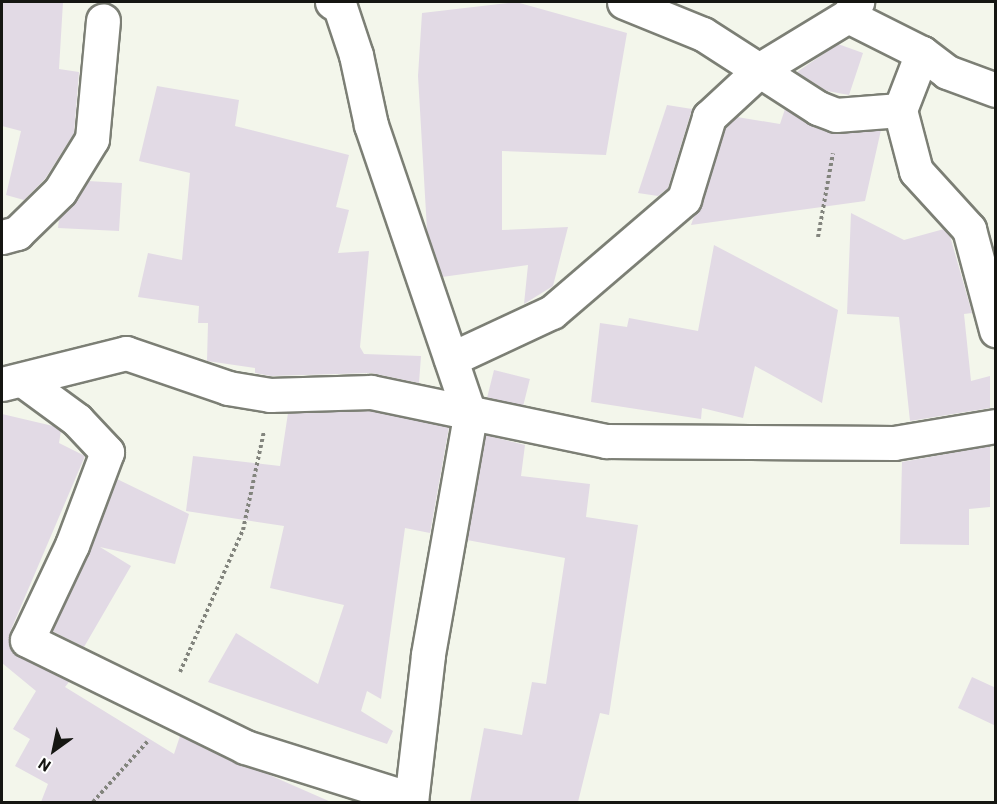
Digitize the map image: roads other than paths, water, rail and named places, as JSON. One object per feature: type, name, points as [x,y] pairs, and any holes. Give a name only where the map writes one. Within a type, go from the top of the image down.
[{"type":"street","points":[[624,2],[703,34],[762,68],[800,99],[836,115],[900,110]]},
{"type":"street","points":[[13,382],[84,426],[107,452],[72,545],[27,639],[163,711],[245,747],[411,801],[428,655],[470,416],[371,125],[338,3]]},
{"type":"street","points":[[451,359],[552,312],[684,199],[709,117],[762,68],[852,9],[922,53],[946,72],[996,90]]},
{"type":"street","points":[[2,237],[16,233],[60,191],[92,139],[103,21]]},
{"type":"street","points":[[922,53],[900,110],[916,171],[969,229],[996,330]]},
{"type":"street","points":[[13,382],[126,353],[228,388],[270,395],[371,392],[470,416],[606,441],[694,444],[894,443],[996,426]]}]
